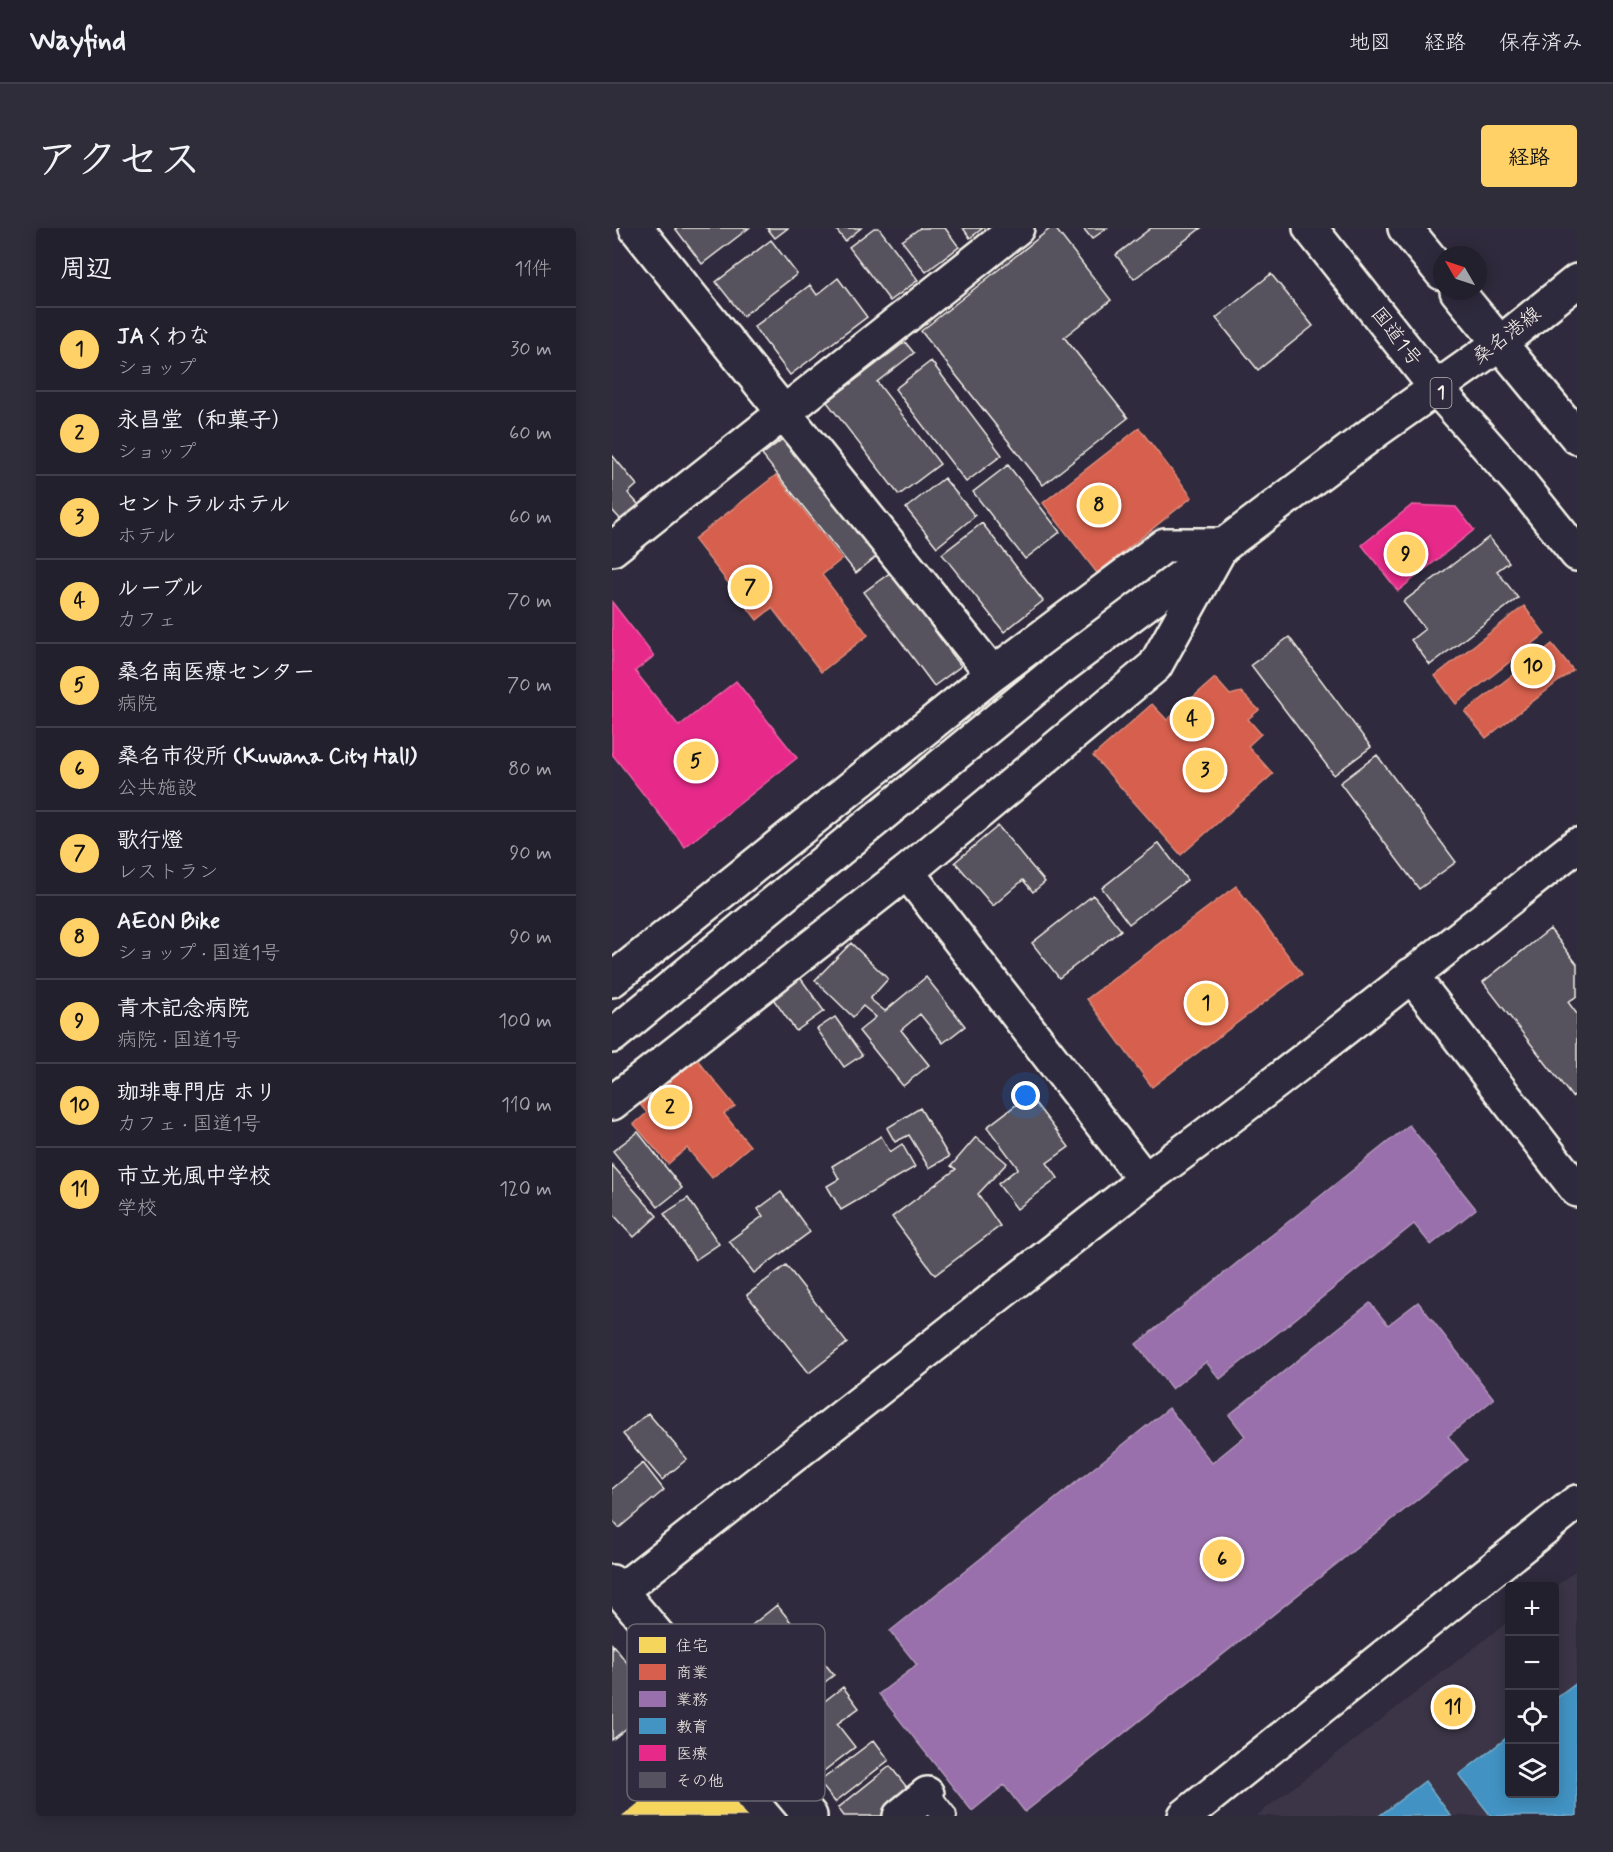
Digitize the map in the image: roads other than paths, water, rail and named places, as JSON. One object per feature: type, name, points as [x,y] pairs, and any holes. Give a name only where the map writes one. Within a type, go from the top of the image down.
[{"type":"main road","points":[[636,228],[993,674]]},
{"type":"main road","points":[[612,549],[1017,228]]},
{"type":"main road","name":"国道1号","points":[[1310,228],[1437,389],[1521,484],[1577,554]]},
{"type":"main road","points":[[1405,228],[1433,262]]},
{"type":"main road","name":"桑名港線","points":[[612,1036],[1059,669],[1377,430],[1500,343],[1577,281]]},
{"type":"main road","points":[[1464,300],[1577,437]]},
{"type":"main road","points":[[612,980],[993,674],[1165,545],[1222,545],[1155,666],[907,872],[612,1102]]},
{"type":"main road","points":[[648,1624],[616,1586],[1193,1144],[1577,844]]},
{"type":"main road","points":[[907,872],[1145,1180]]},
{"type":"main road","points":[[1411,975],[1577,1190]]},
{"type":"main road","points":[[1185,1816],[1577,1502]]},
{"type":"main road","points":[[797,1801],[810,1816]]},
{"type":"main road","points":[[900,1816],[936,1805]]},
{"type":"place","name":"AEON Bike","points":[[1099,505]]},
{"type":"place","name":"青木記念病院","points":[[1406,554]]},
{"type":"place","name":"歌行燈","points":[[750,587]]},
{"type":"place","name":"珈琲専門店 ホリ","points":[[1533,666]]},
{"type":"place","name":"ルーブル","points":[[1192,719]]},
{"type":"place","name":"桑名南医療センター","points":[[696,761]]},
{"type":"place","name":"セントラルホテル","points":[[1205,770]]},
{"type":"place","name":"JAくわな","points":[[1206,1003]]},
{"type":"place","name":"永昌堂（和菓子）","points":[[670,1107]]},
{"type":"place","name":"桑名市役所 (Kuwana City Hall)","points":[[1222,1559]]},
{"type":"place","name":"市立光風中学校","points":[[1453,1707]]}]
